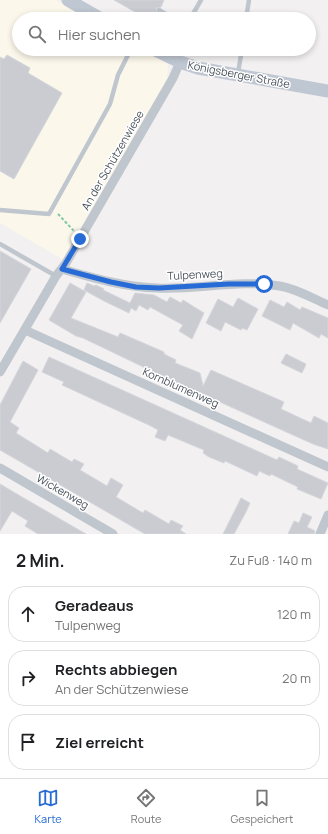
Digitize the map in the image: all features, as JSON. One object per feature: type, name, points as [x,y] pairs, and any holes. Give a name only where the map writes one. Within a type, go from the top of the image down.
[{"type":"main road","points":[[68,0],[89,12]]},
{"type":"main road","name":"Königsberger Straße","points":[[168,56],[198,68],[328,91]]},
{"type":"street","name":"An der Schützenwiese","points":[[0,372],[80,239],[173,78],[180,62]]},
{"type":"street","name":"Tulpenweg","points":[[59,273],[136,287],[159,288],[229,284],[279,286],[293,290],[328,305]]},
{"type":"street","name":"Kornblumenweg","points":[[25,330],[328,467]]},
{"type":"street","name":"Wickenweg","points":[[0,468],[113,534]]},
{"type":"street","points":[[320,534],[328,515]]},
{"type":"lane","points":[[194,12],[201,0]]},
{"type":"lane","points":[[247,12],[249,0]]},
{"type":"lane","points":[[0,210],[49,214],[110,104],[118,75],[128,56]]},
{"type":"lane","points":[[238,76],[241,56]]},
{"type":"lane","points":[[0,244],[59,273]]},
{"type":"path","points":[[53,208],[80,239]]},
{"type":"shaded area","points":[[0,0],[56,0],[77,12],[12,12],[12,56],[154,56],[168,64],[167,84],[64,260],[0,223]]},
{"type":"building","points":[[114,0],[164,0],[161,7],[156,8],[157,12],[135,12]]},
{"type":"building","points":[[7,55],[30,68],[28,73],[62,93],[14,179],[0,171],[0,57],[4,59]]},
{"type":"building","points":[[0,251],[31,269],[0,323]]},
{"type":"building","points":[[70,283],[86,292],[71,318],[118,337],[120,333],[164,352],[164,354],[176,360],[175,363],[200,373],[203,386],[211,370],[284,402],[281,409],[311,423],[314,416],[328,423],[328,449],[313,444],[160,375],[76,336],[49,320]]},
{"type":"building","points":[[87,283],[94,286],[96,285],[130,303],[135,293],[154,295],[167,302],[170,297],[181,303],[183,300],[204,313],[192,339],[179,331],[183,325],[150,307],[148,310],[139,305],[136,311],[131,308],[129,313],[84,290]]},
{"type":"building","points":[[238,298],[258,309],[247,330],[242,328],[241,330],[225,322],[221,331],[206,323],[218,299],[233,307]]},
{"type":"building","points":[[270,300],[284,307],[287,302],[300,310],[302,307],[328,318],[328,338],[321,334],[319,338],[293,323],[290,330],[262,316]]},
{"type":"building","points":[[286,354],[306,364],[302,373],[281,363]]},
{"type":"building","points":[[49,357],[277,460],[279,457],[298,466],[297,469],[328,483],[321,499],[297,489],[298,487],[271,474],[270,476],[259,471],[257,476],[225,461],[224,463],[209,457],[203,453],[204,450],[168,435],[165,441],[155,437],[158,430],[62,385],[64,382],[42,372]]},
{"type":"building","points":[[23,361],[38,370],[10,422],[19,428],[16,433],[48,453],[50,449],[72,462],[74,459],[84,464],[80,470],[107,486],[111,478],[123,485],[116,497],[143,513],[145,510],[169,524],[171,520],[183,526],[180,530],[186,534],[145,534],[0,450],[0,405]]},
{"type":"building","points":[[0,484],[86,534],[38,534],[25,526],[28,521],[12,511],[0,531]]},
{"type":"building","points":[[241,498],[250,503],[246,512],[234,534],[223,534]]},
{"type":"building","points":[[303,513],[312,517],[307,527],[315,531],[314,534],[288,534],[294,521],[299,523]]},
{"type":"route","points":[[80,239],[62,269],[136,287],[159,288],[229,284],[264,284]]}]
